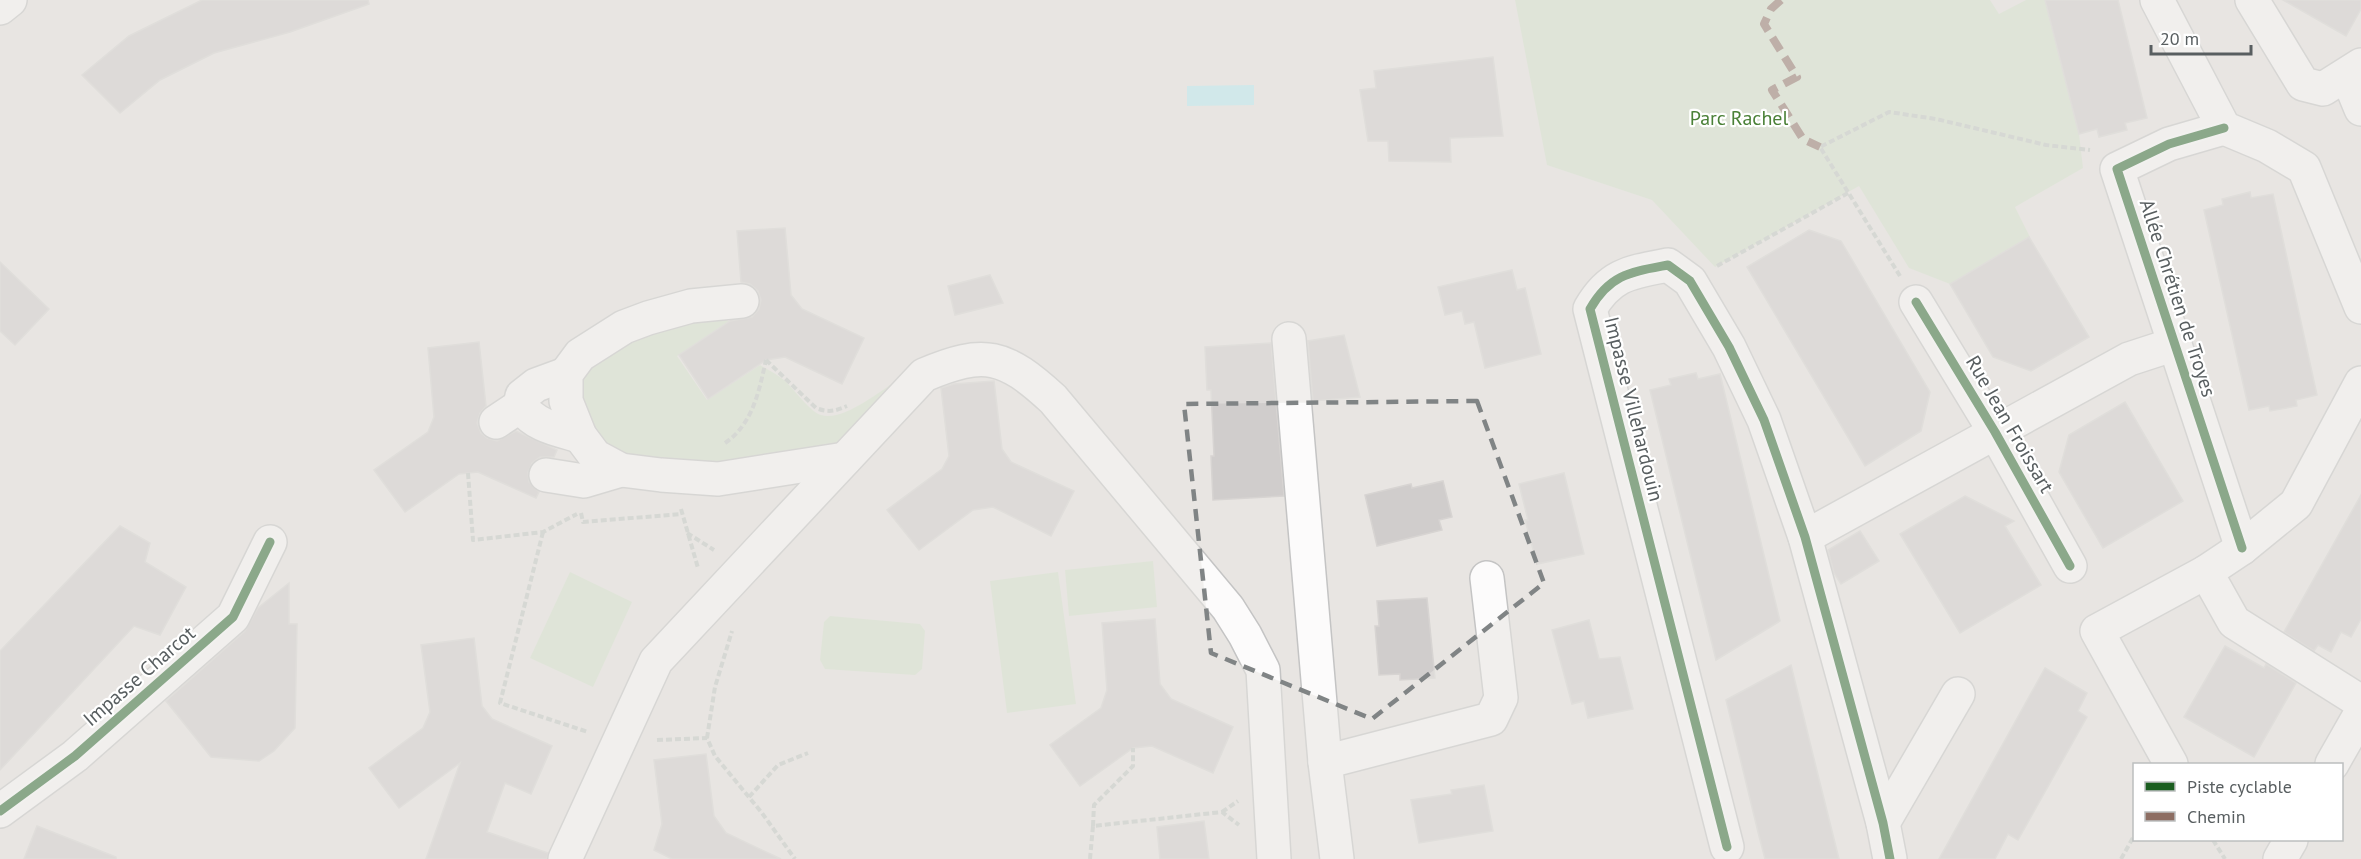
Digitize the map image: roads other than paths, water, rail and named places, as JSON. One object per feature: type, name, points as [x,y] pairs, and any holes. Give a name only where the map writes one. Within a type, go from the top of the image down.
[{"type":"street","points":[[0,8],[10,0]]},
{"type":"street","points":[[2157,0],[2224,128],[2267,146],[2304,168],[2361,306]]},
{"type":"street","points":[[2253,0],[2303,84],[2323,89],[2354,70],[2361,109]]},
{"type":"street","name":"Allée Chrétien de Troyes","points":[[2224,128],[2169,144],[2117,169],[2242,548]]},
{"type":"street","name":"Impasse Villehardouin","points":[[1727,847],[1590,309],[1600,290],[1632,272],[1668,265],[1690,281],[1729,347],[1764,420],[1805,537],[1883,822],[1890,859]]},
{"type":"street","points":[[580,436],[508,414],[522,396],[536,385],[566,374],[580,355],[624,327],[691,306],[742,301]]},
{"type":"street","name":"Rue Jean Froissart","points":[[1916,302],[1995,432],[2070,566]]},
{"type":"street","points":[[1289,339],[1325,762],[1337,859]]},
{"type":"street","points":[[1805,537],[2129,359],[2175,344]]},
{"type":"street","points":[[566,859],[656,661],[924,375],[947,365],[976,359],[1004,363],[1029,377],[1053,399],[1220,599],[1245,635],[1263,670],[1273,855]]},
{"type":"street","points":[[566,374],[566,401],[580,436],[595,456],[621,470]]},
{"type":"street","points":[[2170,763],[2097,630],[2206,572],[2242,548],[2296,504],[2361,383]]},
{"type":"street","points":[[546,475],[584,481],[621,470],[718,479],[845,459]]},
{"type":"street","name":"Impasse Charcot","points":[[0,811],[75,756],[233,617],[270,542]]},
{"type":"street","points":[[2206,572],[2234,622],[2361,702]]},
{"type":"street","points":[[1325,762],[1491,719],[1501,698],[1487,578]]},
{"type":"street","points":[[1883,822],[1958,694]]},
{"type":"street","points":[[2333,763],[2361,713]]},
{"type":"street","points":[[2280,859],[2290,841]]},
{"type":"water","points":[[1254,85],[1254,105],[1187,106],[1187,86]]},
{"type":"park label","name":"Parc Rachel","points":[[1739,118]]}]
